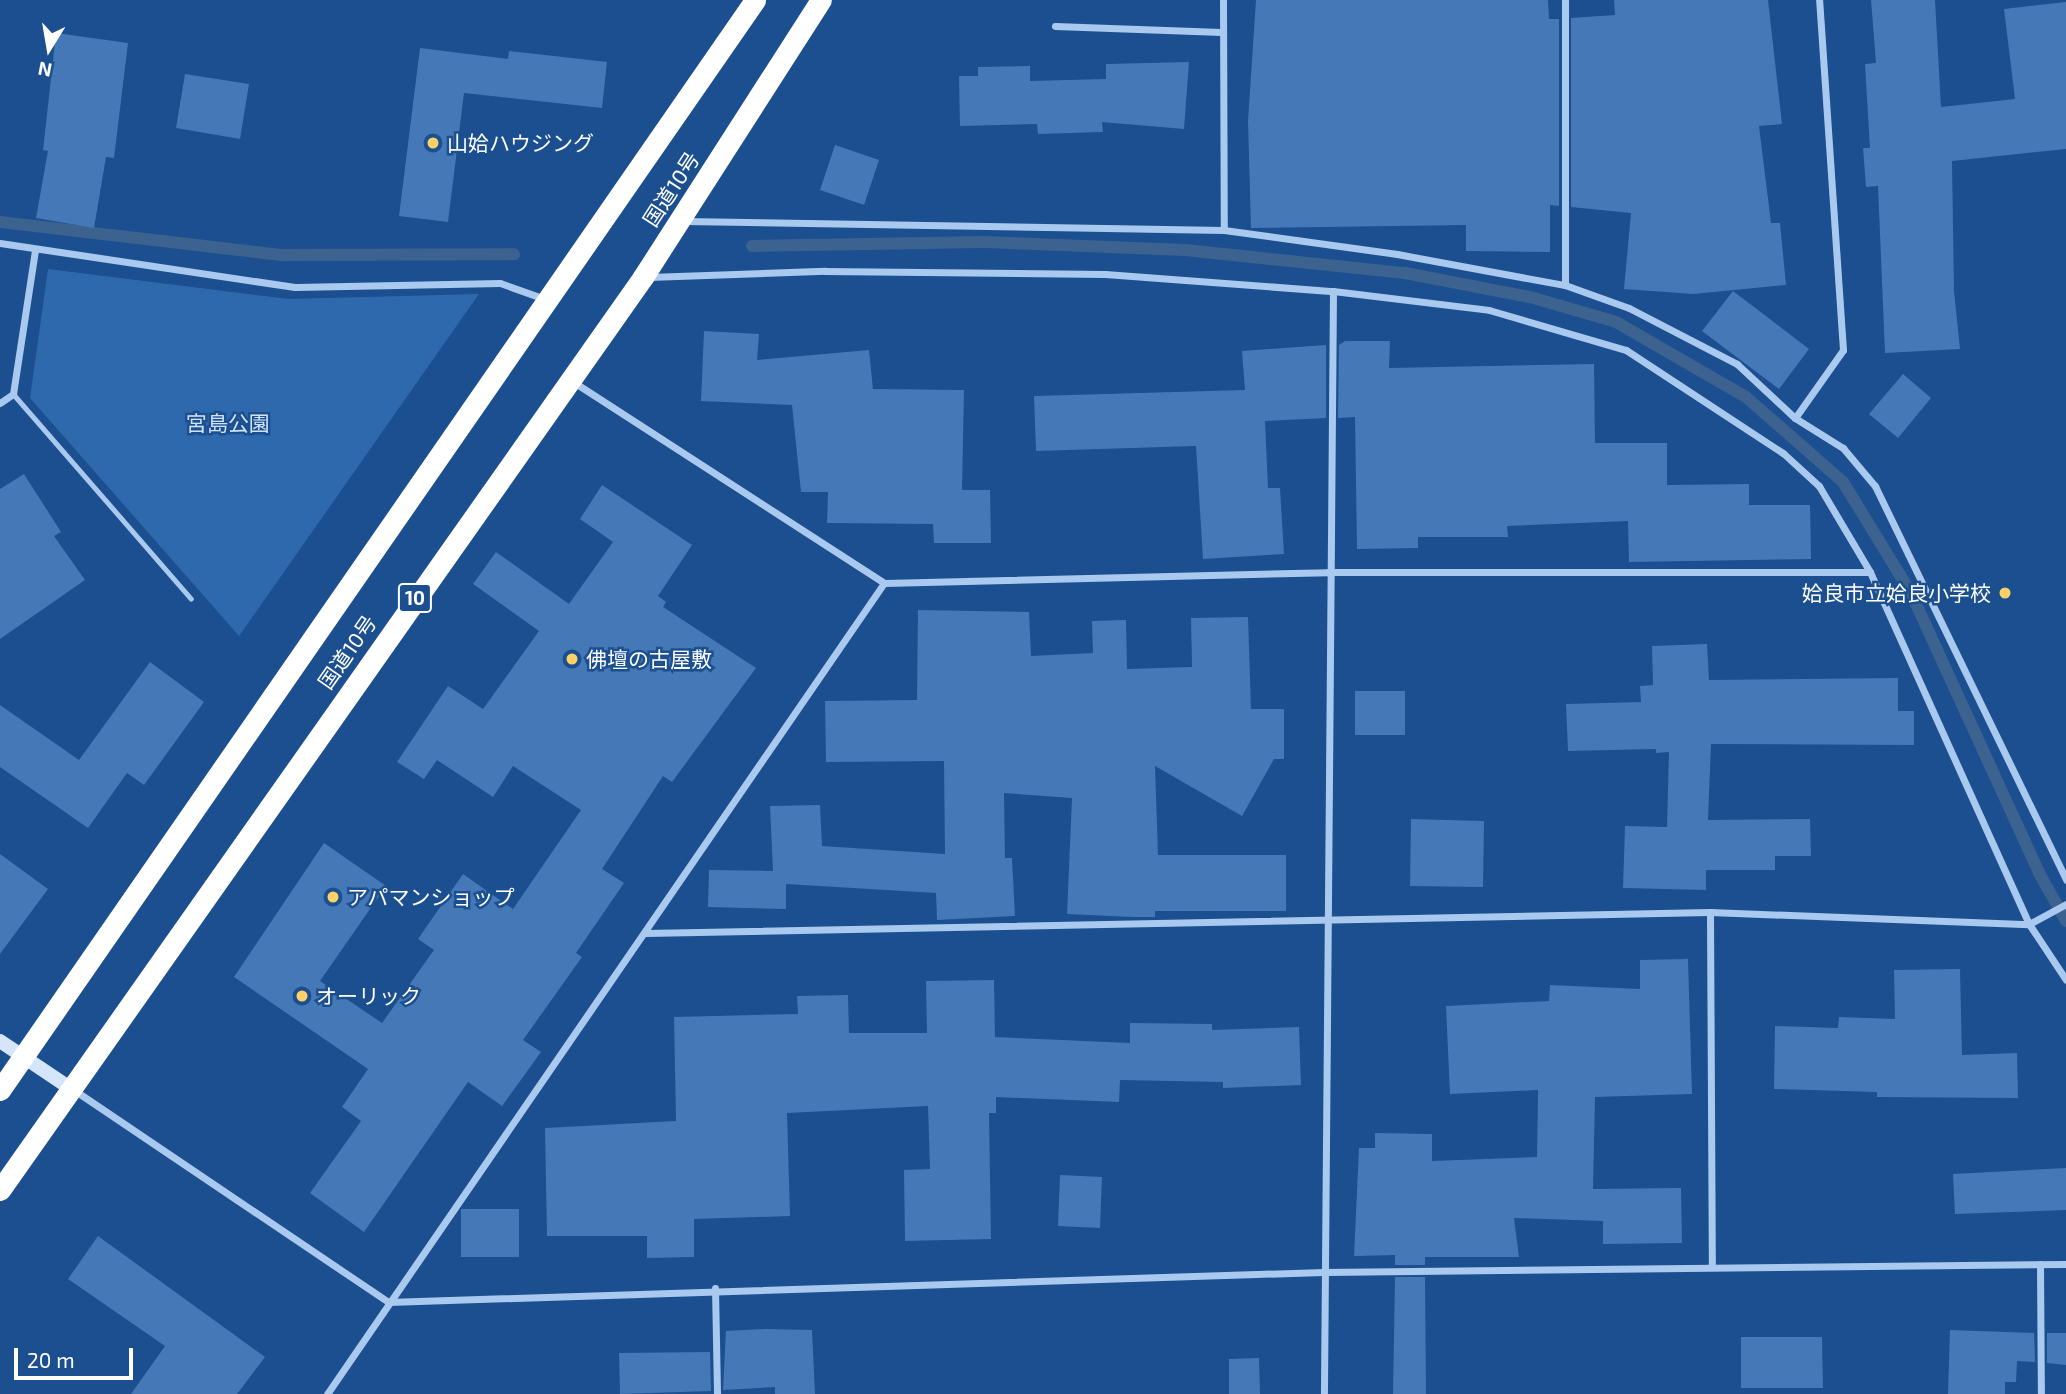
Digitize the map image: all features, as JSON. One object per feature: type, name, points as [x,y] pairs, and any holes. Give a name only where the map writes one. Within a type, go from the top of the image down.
[{"type":"highway","name":"国道10号","points":[[0,1090],[755,0]]},
{"type":"highway","name":"国道10号","points":[[0,1190],[643,277],[821,0]]},
{"type":"street","points":[[1223,0],[1221,32],[1224,230]]},
{"type":"street","points":[[1565,0],[1565,285]]},
{"type":"street","points":[[1795,418],[1843,351],[1819,0]]},
{"type":"street","points":[[1055,26],[1221,32]]},
{"type":"street","points":[[679,221],[1224,230],[1397,254],[1565,285],[1629,307],[1737,364],[1795,418],[1843,449],[1875,486],[2066,880]]},
{"type":"street","points":[[0,243],[295,287],[500,284],[545,300]]},
{"type":"street","points":[[0,403],[13,394],[35,250]]},
{"type":"street","points":[[643,277],[825,271],[1105,274],[1333,291],[1489,310],[1626,350],[1783,453],[1819,486],[1870,572],[2029,924],[2066,980]]},
{"type":"street","points":[[1324,1394],[1325,920],[1333,291]]},
{"type":"street","points":[[569,379],[884,583],[1328,572],[1870,572]]},
{"type":"street","points":[[327,1394],[884,583]]},
{"type":"street","points":[[646,933],[1710,912],[2029,924],[2066,904]]},
{"type":"street","points":[[1710,912],[1712,1266]]},
{"type":"street","points":[[0,1041],[388,1302],[715,1289],[1324,1272],[2066,1264]]},
{"type":"street","points":[[2040,1264],[2042,1394]]},
{"type":"street","points":[[715,1289],[717,1394]]},
{"type":"lane","points":[[13,394],[191,599]]},
{"type":"green space","name":"宮島公園","points":[[48,269],[289,299],[479,294],[239,636],[30,398]]},
{"type":"building","points":[[1256,0],[1548,0],[1549,19],[1559,19],[1559,206],[1550,205],[1550,252],[1466,251],[1466,225],[1251,228],[1248,121]]},
{"type":"building","points":[[1614,0],[1768,0],[1782,124],[1759,126],[1771,223],[1780,223],[1786,285],[1693,294],[1624,289],[1631,213],[1571,207],[1571,18],[1615,15]]},
{"type":"building","points":[[1871,0],[1935,0],[1941,107],[2015,99],[2004,9],[2066,2],[2066,149],[1952,161],[1954,291],[1960,349],[1885,353],[1878,186],[1866,187],[1863,148],[1870,148],[1865,64],[1876,63]]},
{"type":"building","points":[[56,33],[128,43],[114,158],[106,157],[94,228],[36,218],[48,151],[43,150]]},
{"type":"building","points":[[420,48],[508,59],[509,51],[607,62],[602,108],[464,93],[448,222],[399,216]]},
{"type":"building","points":[[1189,62],[1184,129],[1102,122],[1103,132],[1038,134],[1037,124],[960,126],[959,76],[978,76],[978,67],[1030,66],[1030,81],[1106,79],[1106,64]]},
{"type":"building","points":[[185,74],[249,84],[240,139],[176,128]]},
{"type":"building","points":[[835,145],[879,160],[864,205],[820,190]]},
{"type":"building","points":[[1733,291],[1809,349],[1779,389],[1702,331]]},
{"type":"building","points":[[704,331],[759,334],[757,360],[869,350],[873,389],[964,390],[962,490],[990,490],[991,543],[934,543],[933,524],[827,523],[828,492],[801,492],[792,405],[701,401]]},
{"type":"building","points":[[1345,341],[1390,341],[1389,368],[1594,364],[1595,443],[1667,443],[1667,485],[1749,484],[1749,505],[1810,505],[1811,559],[1629,562],[1628,521],[1507,526],[1508,537],[1418,537],[1418,548],[1357,549],[1355,417],[1338,418],[1339,345]]},
{"type":"building","points":[[1326,345],[1326,418],[1265,421],[1268,488],[1280,488],[1284,554],[1203,559],[1196,446],[1036,451],[1034,396],[1245,390],[1242,351]]},
{"type":"building","points":[[1903,374],[1931,398],[1898,438],[1869,414]]},
{"type":"building","points":[[24,474],[61,532],[54,536],[85,580],[0,639],[0,489]]},
{"type":"building","points":[[602,485],[692,545],[658,596],[666,602],[663,607],[756,668],[672,782],[663,776],[602,869],[624,883],[576,953],[582,957],[523,1040],[541,1052],[502,1106],[468,1082],[364,1232],[310,1193],[361,1121],[342,1107],[368,1069],[234,977],[324,843],[386,886],[320,981],[382,1023],[434,950],[418,939],[463,874],[513,909],[581,810],[513,766],[493,797],[437,760],[424,779],[397,762],[448,686],[483,709],[539,631],[473,584],[496,552],[569,604],[613,542],[580,519]]},
{"type":"building","points":[[918,610],[1029,612],[1031,656],[1093,653],[1092,621],[1126,620],[1127,669],[1192,667],[1191,618],[1248,617],[1251,709],[1284,709],[1284,759],[1274,759],[1242,816],[1155,766],[1158,855],[1286,855],[1286,911],[1155,911],[1155,917],[1067,914],[1072,798],[1004,793],[1005,858],[1012,858],[1015,916],[937,920],[936,893],[786,884],[786,909],[708,907],[709,870],[773,871],[770,806],[820,805],[822,846],[945,854],[944,761],[826,762],[825,701],[917,700]]},
{"type":"building","points":[[1707,644],[1709,680],[1898,678],[1898,711],[1914,711],[1914,745],[1711,744],[1708,820],[1810,819],[1811,856],[1775,856],[1775,870],[1706,870],[1706,890],[1623,888],[1625,826],[1667,827],[1669,752],[1656,753],[1656,749],[1568,751],[1566,704],[1641,702],[1640,686],[1653,685],[1652,646]]},
{"type":"building","points":[[150,662],[204,702],[144,785],[127,773],[88,828],[0,767],[0,705],[79,760]]},
{"type":"building","points":[[1355,691],[1405,691],[1405,735],[1355,735]]},
{"type":"building","points":[[1411,819],[1484,821],[1483,887],[1410,886]]},
{"type":"building","points":[[0,854],[48,889],[0,954]]},
{"type":"building","points":[[1688,959],[1692,1094],[1595,1097],[1593,1189],[1681,1188],[1682,1243],[1603,1244],[1603,1221],[1514,1218],[1519,1257],[1425,1257],[1425,1265],[1395,1265],[1395,1255],[1354,1256],[1359,1148],[1375,1148],[1375,1133],[1432,1134],[1432,1161],[1537,1157],[1538,1090],[1450,1094],[1446,1006],[1549,1001],[1550,985],[1640,989],[1640,960]]},
{"type":"building","points":[[1960,969],[1962,1055],[2017,1053],[2018,1098],[1877,1097],[1877,1092],[1774,1089],[1775,1026],[1838,1028],[1839,1017],[1895,1019],[1894,970]]},
{"type":"building","points":[[994,980],[995,1037],[1130,1043],[1130,1023],[1212,1024],[1212,1030],[1299,1027],[1301,1085],[1223,1088],[1223,1082],[1120,1080],[1119,1102],[996,1097],[996,1113],[989,1113],[991,1239],[905,1241],[904,1170],[930,1169],[928,1106],[787,1113],[790,1216],[694,1219],[694,1257],[647,1258],[647,1236],[547,1236],[545,1128],[676,1121],[674,1017],[798,1014],[797,996],[848,995],[849,1033],[927,1033],[926,981]]},
{"type":"building","points":[[2066,1168],[2066,1210],[1955,1214],[1953,1174]]},
{"type":"building","points":[[1060,1175],[1102,1177],[1100,1228],[1058,1226]]},
{"type":"building","points":[[461,1209],[519,1209],[519,1257],[461,1257]]},
{"type":"building","points":[[98,1236],[265,1357],[237,1394],[131,1394],[165,1346],[68,1279]]},
{"type":"building","points":[[1395,1277],[1425,1277],[1426,1394],[1393,1394]]},
{"type":"building","points":[[812,1330],[815,1394],[775,1394],[775,1387],[723,1390],[726,1331]]},
{"type":"building","points":[[1950,1330],[2034,1333],[2035,1362],[2017,1361],[2016,1382],[2005,1382],[2005,1394],[1948,1394]]},
{"type":"building","points":[[2047,1333],[2066,1333],[2066,1365],[2047,1363]]},
{"type":"building","points":[[1741,1337],[1822,1337],[1823,1388],[1741,1388]]},
{"type":"building","points":[[710,1352],[711,1391],[620,1394],[619,1353]]},
{"type":"building","points":[[1259,1358],[1260,1394],[1229,1394],[1229,1359]]},
{"type":"waterway","points":[[0,222],[280,255],[514,254]]},
{"type":"waterway","points":[[752,246],[984,242],[1185,250],[1405,273],[1530,297],[1616,322],[1746,397],[1843,482],[1911,593],[2039,873],[2066,921]]},
{"type":"place","name":"山姶ハウジング","points":[[433,143]]},
{"type":"place","name":"姶良市立姶良小学校","points":[[2005,593]]},
{"type":"place","name":"佛壇の古屋敷","points":[[572,659]]},
{"type":"place","name":"アパマンショップ","points":[[333,897]]},
{"type":"place","name":"オーリック","points":[[302,996]]}]
